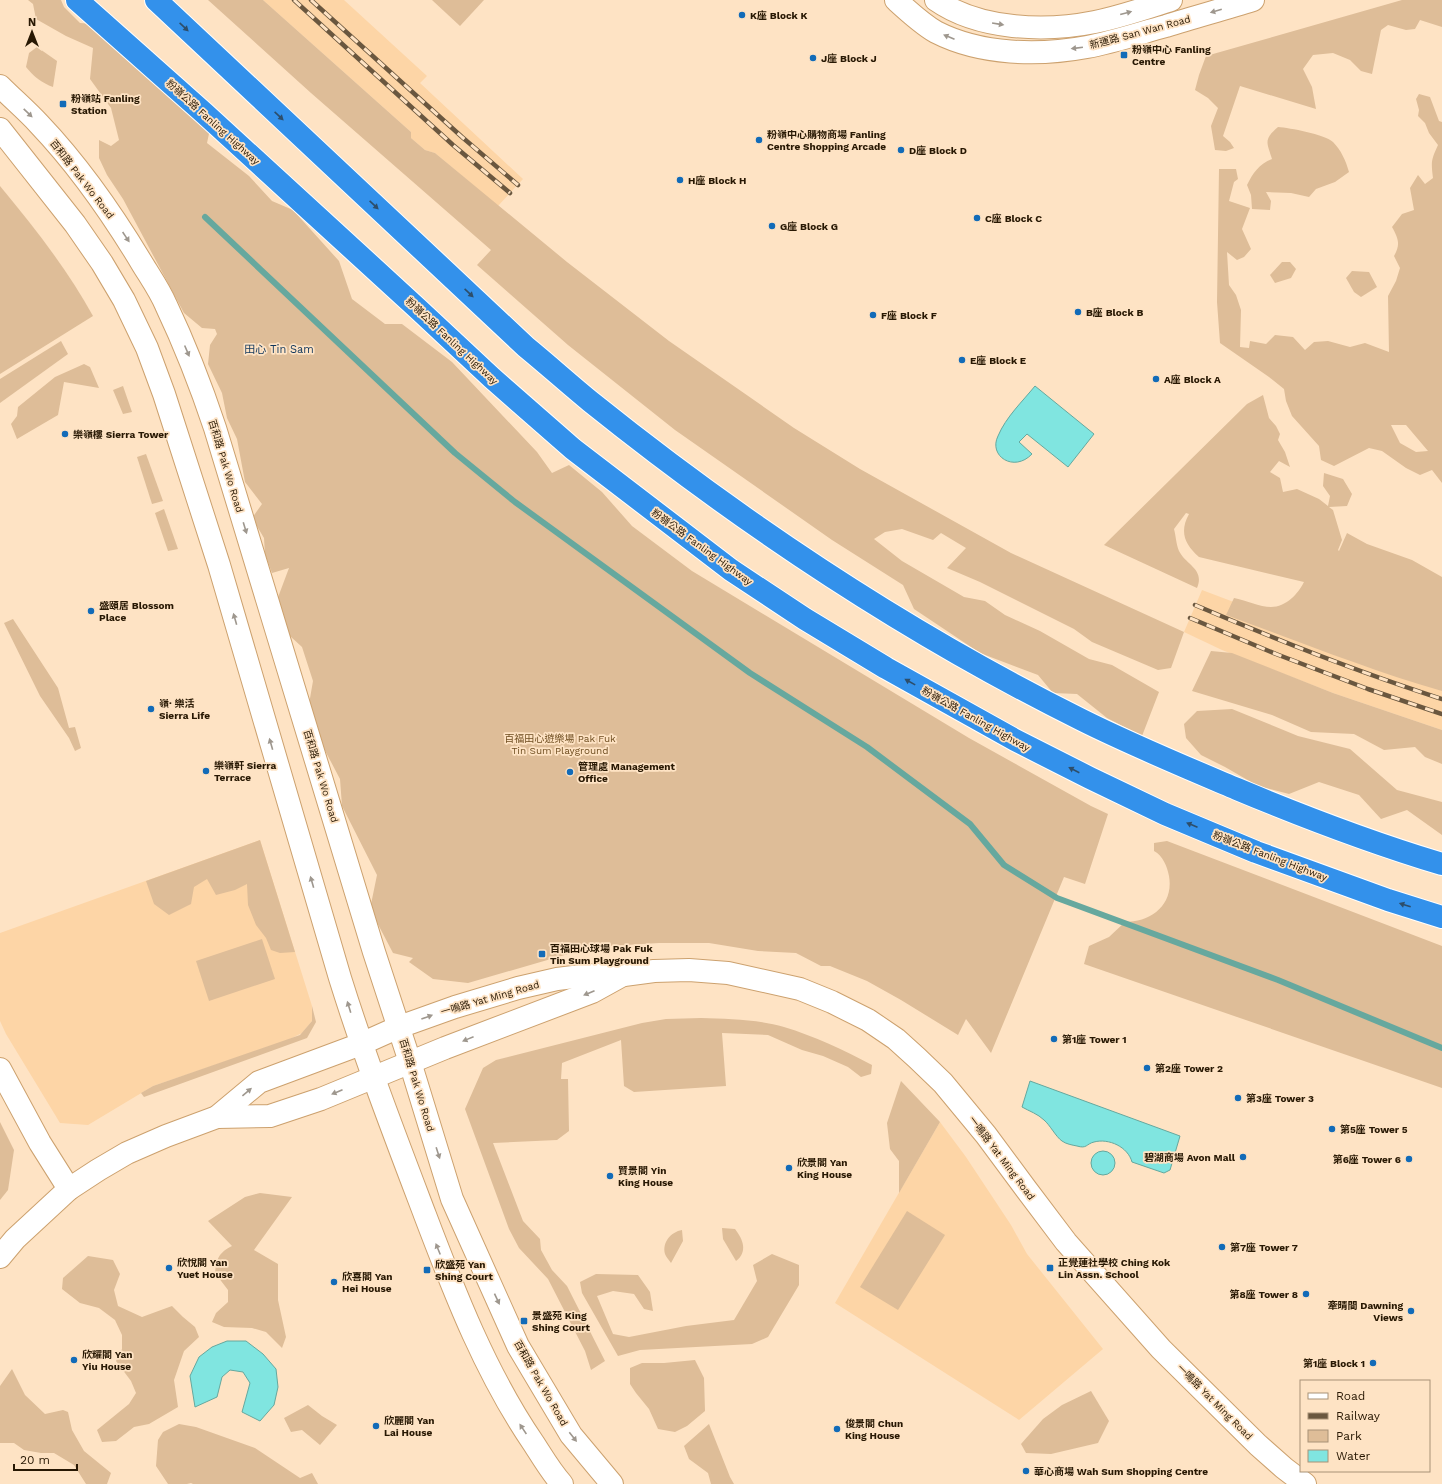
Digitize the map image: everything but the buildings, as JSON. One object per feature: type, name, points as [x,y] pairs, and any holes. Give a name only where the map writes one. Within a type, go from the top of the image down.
[{"type":"highway","name":"粉嶺公路 Fanling Highway","points":[[77,0],[204,113],[503,389],[573,449],[737,574],[805,619],[886,668],[1015,740],[1090,778],[1165,814],[1256,852],[1388,900],[1442,917]]},
{"type":"highway","points":[[156,0],[526,347],[590,401],[710,494],[806,560],[881,608],[977,664],[1082,720],[1198,773],[1306,817],[1442,864]]},
{"type":"main road","name":"新運路 San Wan Road","points":[[896,0],[935,31],[953,39],[973,46],[1015,52],[1037,52],[1087,47],[1118,40],[1253,0]]},
{"type":"main road","points":[[936,0],[946,7],[967,16],[1016,26],[1068,26],[1096,22],[1171,0]]},
{"type":"main road","name":"百和路 Pak Wo Road","points":[[0,86],[39,124],[71,161],[100,199],[131,245],[165,303],[186,348],[200,381],[215,428],[374,952],[399,1027],[452,1199],[518,1346],[571,1435],[612,1484]]},
{"type":"main road","points":[[0,129],[75,224],[102,263],[124,300],[147,348],[164,394],[219,565],[340,978],[373,1077],[435,1241],[461,1306],[482,1352],[517,1419],[562,1484]]},
{"type":"main road","name":"一鳴路 Yat Ming Road","points":[[217,1117],[259,1082],[361,1044],[399,1027],[455,1007],[518,988],[557,979],[590,975],[624,975],[654,971],[689,970],[728,973],[800,989],[832,1002],[868,1020],[896,1039],[943,1083],[986,1134],[1066,1242],[1162,1349],[1258,1445],[1305,1484]]},
{"type":"main road","name":"一鳴路 Yat Ming Road","points":[[217,1117],[270,1116],[321,1098],[592,992],[624,975]]},
{"type":"main road","points":[[0,1069],[40,1143],[69,1189]]},
{"type":"main road","points":[[0,1257],[15,1239],[69,1189],[98,1170],[127,1153],[166,1136],[217,1117]]},
{"type":"shaded area","points":[[263,0],[344,0],[427,76],[420,83],[523,179],[498,206],[435,153],[425,150],[411,138],[411,132]]},
{"type":"shaded area","points":[[1202,590],[1377,656],[1442,676],[1442,730],[1333,693],[1222,650],[1184,632]]},
{"type":"shaded area","points":[[260,840],[312,1006],[312,1021],[302,1033],[288,1040],[153,1086],[88,1125],[60,1123],[6,1034],[0,1021],[0,933]]},
{"type":"shaded area","points":[[940,1122],[966,1157],[1011,1225],[1027,1254],[1103,1349],[1019,1420],[835,1303]]},
{"type":"green space","name":"百福田心遊樂場 Pak Fuk Tin Sum Playground","points":[[28,0],[61,0],[64,7],[80,23],[93,24],[183,96],[188,113],[210,129],[207,143],[249,176],[272,201],[293,210],[339,261],[352,299],[385,324],[402,324],[452,362],[537,452],[552,473],[569,465],[602,492],[632,526],[692,571],[969,738],[1108,814],[1085,884],[1064,877],[991,1053],[966,1019],[958,1035],[867,981],[830,966],[821,966],[796,953],[758,951],[709,943],[659,943],[592,947],[468,983],[433,979],[409,962],[413,958],[393,953],[370,909],[377,875],[342,806],[340,779],[320,741],[309,704],[313,681],[302,647],[290,636],[277,600],[289,568],[272,573],[265,554],[264,538],[252,518],[262,504],[245,482],[237,439],[227,418],[222,393],[208,364],[210,345],[217,334],[215,329],[202,328],[184,313],[123,199],[107,175],[99,158],[99,140],[111,146],[119,140],[111,108],[90,79],[93,48],[66,36],[36,19],[33,4]]},
{"type":"green space","points":[[208,0],[263,0],[411,132],[411,138],[425,150],[435,153],[567,262],[669,341],[794,428],[860,469],[1011,553],[1184,632],[1171,668],[1158,670],[1092,642],[1074,629],[980,582],[947,568],[966,548],[941,533],[933,540],[902,529],[885,532],[874,539],[902,561],[964,597],[985,601],[1005,615],[1040,631],[1089,659],[1112,665],[1159,692],[1142,736],[1107,718],[1077,694],[1053,693],[1038,675],[980,653],[914,609],[903,585],[832,540],[675,430],[568,345],[477,265],[491,250],[311,93]]},
{"type":"green space","points":[[432,0],[484,0],[460,26]]},
{"type":"green space","points":[[1402,0],[1442,0],[1442,27],[1420,20],[1415,29],[1406,30],[1388,25],[1381,30],[1372,74],[1361,71],[1350,60],[1333,53],[1313,55],[1303,69],[1312,87],[1316,109],[1240,86],[1223,136],[1234,148],[1226,151],[1215,150],[1211,126],[1218,108],[1208,98],[1195,90],[1206,56]]},
{"type":"green space","points":[[37,47],[57,61],[53,87],[38,79],[26,67],[29,53]]},
{"type":"green space","points":[[1419,94],[1430,97],[1439,121],[1442,122],[1442,483],[1432,470],[1420,475],[1406,468],[1382,451],[1369,448],[1334,466],[1321,460],[1319,446],[1292,416],[1286,401],[1284,389],[1220,343],[1217,302],[1219,169],[1236,169],[1238,179],[1234,182],[1229,201],[1250,208],[1242,229],[1251,249],[1244,257],[1237,260],[1227,252],[1229,285],[1236,295],[1241,310],[1240,347],[1249,348],[1250,341],[1266,344],[1275,335],[1293,337],[1305,350],[1314,342],[1328,341],[1350,347],[1365,343],[1389,352],[1388,296],[1396,281],[1400,268],[1394,256],[1398,241],[1392,227],[1402,214],[1414,210],[1410,188],[1418,175],[1425,184],[1433,178],[1432,161],[1438,145],[1429,133],[1425,123],[1418,116],[1419,110],[1416,99]],"holes":[[[1391,425],[1406,425],[1428,451],[1416,452],[1400,443]]]},
{"type":"green space","points":[[1278,127],[1307,132],[1329,139],[1341,152],[1349,172],[1335,182],[1316,189],[1309,197],[1291,193],[1266,192],[1271,201],[1270,210],[1252,209],[1251,195],[1247,185],[1257,169],[1263,163],[1272,159],[1268,145],[1268,138]]},
{"type":"green space","points":[[0,186],[50,249],[93,316],[0,374]]},
{"type":"green space","points":[[1282,262],[1290,262],[1296,269],[1291,278],[1275,283],[1270,275]]},
{"type":"green space","points":[[1352,271],[1369,272],[1377,287],[1361,297],[1354,292],[1346,278]]},
{"type":"green space","points":[[61,341],[68,354],[0,403],[0,379]]},
{"type":"green space","points":[[84,364],[90,367],[99,388],[64,382],[58,415],[17,439],[11,424],[17,416],[18,407],[55,377]]},
{"type":"green space","points":[[123,386],[132,412],[123,414],[113,390]]},
{"type":"green space","points":[[1263,395],[1269,418],[1276,426],[1280,434],[1278,440],[1285,452],[1290,467],[1279,461],[1270,472],[1280,478],[1283,492],[1297,489],[1319,499],[1328,506],[1330,496],[1323,486],[1324,473],[1343,479],[1352,494],[1347,506],[1329,507],[1333,510],[1342,540],[1338,550],[1339,551],[1347,533],[1367,544],[1412,560],[1442,577],[1442,691],[1361,665],[1226,615],[1234,598],[1262,606],[1271,607],[1282,605],[1295,595],[1304,582],[1199,557],[1190,548],[1185,538],[1184,527],[1189,514],[1186,513],[1174,529],[1179,551],[1199,576],[1197,588],[1104,545],[1247,404]]},
{"type":"green space","points":[[146,454],[163,501],[152,504],[137,457]]},
{"type":"green space","points":[[164,509],[178,549],[168,551],[155,513]]},
{"type":"green space","points":[[13,619],[58,688],[69,728],[75,727],[81,748],[75,751],[69,738],[40,696],[4,623]]},
{"type":"green space","points":[[1211,651],[1232,653],[1333,693],[1442,730],[1442,764],[1425,757],[1415,747],[1384,750],[1354,734],[1311,732],[1272,715],[1192,691]]},
{"type":"green space","points":[[1232,709],[1298,736],[1350,749],[1397,790],[1442,802],[1442,835],[1407,810],[1381,819],[1359,795],[1319,782],[1289,794],[1258,786],[1201,755],[1186,738],[1184,724],[1197,711]]},
{"type":"green space","points":[[260,840],[295,952],[280,953],[271,950],[266,938],[256,925],[248,905],[247,884],[235,890],[216,895],[207,879],[194,887],[191,904],[169,915],[154,904],[146,881]]},
{"type":"green space","points":[[1167,841],[1442,946],[1442,1088],[1084,964],[1089,946],[1109,937],[1125,922],[1144,919],[1152,915],[1159,910],[1164,903],[1170,886],[1169,876],[1164,862],[1154,851],[1154,843]]},
{"type":"green space","points":[[262,939],[275,979],[209,1001],[196,961]]},
{"type":"green space","points":[[312,1006],[316,1022],[307,1038],[144,1097],[141,1093],[153,1086],[300,1035],[312,1021]]},
{"type":"green space","points":[[701,1018],[753,1021],[784,1027],[829,1044],[872,1065],[871,1074],[861,1077],[848,1067],[823,1056],[802,1050],[768,1035],[722,1033],[726,1086],[634,1092],[624,1086],[621,1040],[562,1063],[561,1079],[568,1079],[569,1131],[557,1140],[493,1143],[523,1221],[540,1239],[541,1250],[552,1270],[567,1286],[605,1361],[591,1370],[585,1351],[548,1279],[519,1248],[509,1229],[465,1109],[483,1068],[496,1060],[642,1023],[666,1019]]},
{"type":"green space","points":[[901,1081],[940,1122],[899,1193],[899,1161],[890,1149],[887,1123]]},
{"type":"green space","points":[[0,1122],[14,1150],[8,1190],[0,1200]]},
{"type":"green space","points":[[260,1193],[292,1197],[254,1250],[278,1264],[278,1300],[286,1337],[282,1348],[266,1332],[252,1328],[224,1327],[212,1322],[216,1313],[228,1302],[228,1290],[215,1273],[219,1257],[224,1251],[232,1246],[208,1221],[245,1197]]},
{"type":"green space","points":[[907,1211],[945,1235],[898,1310],[860,1287]]},
{"type":"green space","points":[[722,1228],[735,1229],[742,1241],[742,1254],[736,1261],[723,1239]]},
{"type":"green space","points":[[682,1230],[683,1241],[671,1263],[664,1250],[666,1242],[671,1235]]},
{"type":"green space","points":[[772,1254],[799,1265],[799,1285],[768,1337],[752,1344],[640,1350],[618,1356],[582,1293],[580,1282],[596,1274],[638,1275],[650,1292],[653,1311],[644,1309],[634,1294],[613,1291],[597,1296],[613,1334],[629,1337],[686,1326],[734,1320],[757,1281],[753,1265]]},
{"type":"green space","points":[[88,1256],[113,1260],[120,1274],[114,1290],[118,1306],[142,1317],[172,1306],[195,1327],[199,1337],[184,1351],[174,1380],[178,1407],[149,1424],[134,1427],[116,1441],[102,1442],[97,1430],[129,1404],[136,1393],[131,1381],[116,1361],[122,1349],[122,1335],[115,1320],[99,1308],[80,1303],[62,1289],[63,1278]]},
{"type":"green space","points":[[695,1360],[704,1378],[705,1411],[687,1426],[675,1432],[658,1429],[649,1409],[630,1384],[630,1368],[642,1363],[664,1363]]},
{"type":"green space","points":[[12,1369],[25,1395],[45,1414],[63,1410],[68,1412],[72,1430],[84,1451],[111,1473],[107,1484],[86,1484],[74,1465],[54,1453],[41,1453],[24,1450],[14,1443],[0,1443],[0,1386]]},
{"type":"green space","points":[[1091,1391],[1109,1421],[1098,1443],[1051,1454],[1026,1453],[1021,1444],[1043,1419],[1062,1405]]},
{"type":"green space","points":[[308,1405],[337,1425],[320,1445],[302,1430],[291,1432],[284,1418]]},
{"type":"green space","points":[[179,1424],[196,1427],[255,1448],[300,1478],[312,1473],[318,1484],[168,1484],[156,1466],[158,1440],[163,1432]]},
{"type":"green space","points":[[709,1424],[734,1484],[711,1484],[708,1473],[689,1459],[684,1446]]},
{"type":"water","points":[[1035,386],[1094,434],[1068,467],[1027,434],[1019,442],[1032,454],[1025,460],[1011,462],[1004,460],[997,450],[996,443],[998,436],[1005,422]]},
{"type":"water","points":[[1030,1081],[1180,1136],[1170,1170],[1164,1173],[1132,1162],[1130,1157],[1122,1148],[1106,1141],[1094,1142],[1083,1147],[1064,1142],[1042,1118],[1022,1107]]},
{"type":"water","points":[[1103,1151],[1108,1152],[1114,1158],[1114,1168],[1108,1174],[1103,1175],[1098,1174],[1092,1168],[1091,1163],[1092,1158],[1098,1152]]},
{"type":"water","points":[[227,1341],[246,1341],[263,1354],[276,1369],[278,1387],[274,1405],[260,1421],[242,1412],[250,1383],[243,1372],[230,1370],[222,1377],[217,1397],[195,1407],[190,1376],[199,1357],[212,1347]]},
{"type":"waterway","points":[[205,217],[455,453],[515,502],[750,673],[867,747],[970,824],[1004,865],[1057,898],[1278,980],[1442,1048]]},
{"type":"railway","points":[[294,0],[453,145],[510,193]]},
{"type":"railway","points":[[311,0],[462,137],[518,185]]},
{"type":"railway","points":[[1195,605],[1318,655],[1442,699]]},
{"type":"railway","points":[[1190,618],[1276,654],[1368,689],[1442,714]]},
{"type":"place","name":"K座 Block K","points":[[742,15]]},
{"type":"place","name":"粉嶺中心 Fanling Centre","points":[[1124,55]]},
{"type":"place","name":"J座 Block J","points":[[813,58]]},
{"type":"place","name":"粉嶺站 Fanling Station","points":[[63,104]]},
{"type":"place","name":"粉嶺中心購物商場 Fanling Centre Shopping Arcade","points":[[759,140]]},
{"type":"place","name":"D座 Block D","points":[[901,150]]},
{"type":"place","name":"H座 Block H","points":[[680,180]]},
{"type":"place","name":"C座 Block C","points":[[977,218]]},
{"type":"place","name":"G座 Block G","points":[[772,226]]},
{"type":"place","name":"B座 Block B","points":[[1078,312]]},
{"type":"place","name":"F座 Block F","points":[[873,315]]},
{"type":"place","name":"E座 Block E","points":[[962,360]]},
{"type":"place","name":"A座 Block A","points":[[1156,379]]},
{"type":"place","name":"樂嶺樓 Sierra Tower","points":[[65,434]]},
{"type":"place","name":"盛頤居 Blossom Place","points":[[91,611]]},
{"type":"place","name":"嶺· 樂活 Sierra Life","points":[[151,709]]},
{"type":"place","name":"樂嶺軒 Sierra Terrace","points":[[206,771]]},
{"type":"place","name":"管理處 Management Office","points":[[570,772]]},
{"type":"place","name":"百福田心球場 Pak Fuk Tin Sum Playground","points":[[542,954]]},
{"type":"place","name":"第1座 Tower 1","points":[[1054,1039]]},
{"type":"place","name":"第2座 Tower 2","points":[[1147,1068]]},
{"type":"place","name":"第3座 Tower 3","points":[[1238,1098]]},
{"type":"place","name":"第5座 Tower 5","points":[[1332,1129]]},
{"type":"place","name":"碧湖商場 Avon Mall","points":[[1243,1157]]},
{"type":"place","name":"第6座 Tower 6","points":[[1409,1159]]},
{"type":"place","name":"欣景閣 Yan King House","points":[[789,1168]]},
{"type":"place","name":"賢景閣 Yin King House","points":[[610,1176]]},
{"type":"place","name":"第7座 Tower 7","points":[[1222,1247]]},
{"type":"place","name":"欣悅閣 Yan Yuet House","points":[[169,1268]]},
{"type":"place","name":"正覺蓮社學校 Ching Kok Lin Assn. School","points":[[1050,1268]]},
{"type":"place","name":"欣盛苑 Yan Shing Court","points":[[427,1270]]},
{"type":"place","name":"欣喜閣 Yan Hei House","points":[[334,1282]]},
{"type":"place","name":"第8座 Tower 8","points":[[1306,1294]]},
{"type":"place","name":"牽晴間 Dawning Views","points":[[1411,1311]]},
{"type":"place","name":"景盛苑 King Shing Court","points":[[524,1321]]},
{"type":"place","name":"欣耀閣 Yan Yiu House","points":[[74,1360]]},
{"type":"place","name":"第1座 Block 1","points":[[1373,1363]]},
{"type":"place","name":"欣麗閣 Yan Lai House","points":[[376,1426]]},
{"type":"place","name":"俊景閣 Chun King House","points":[[837,1429]]},
{"type":"place","name":"華心商場 Wah Sum Shopping Centre","points":[[1026,1471]]},
{"type":"district","name":"田心 Tin Sam","points":[[279,349]]}]
